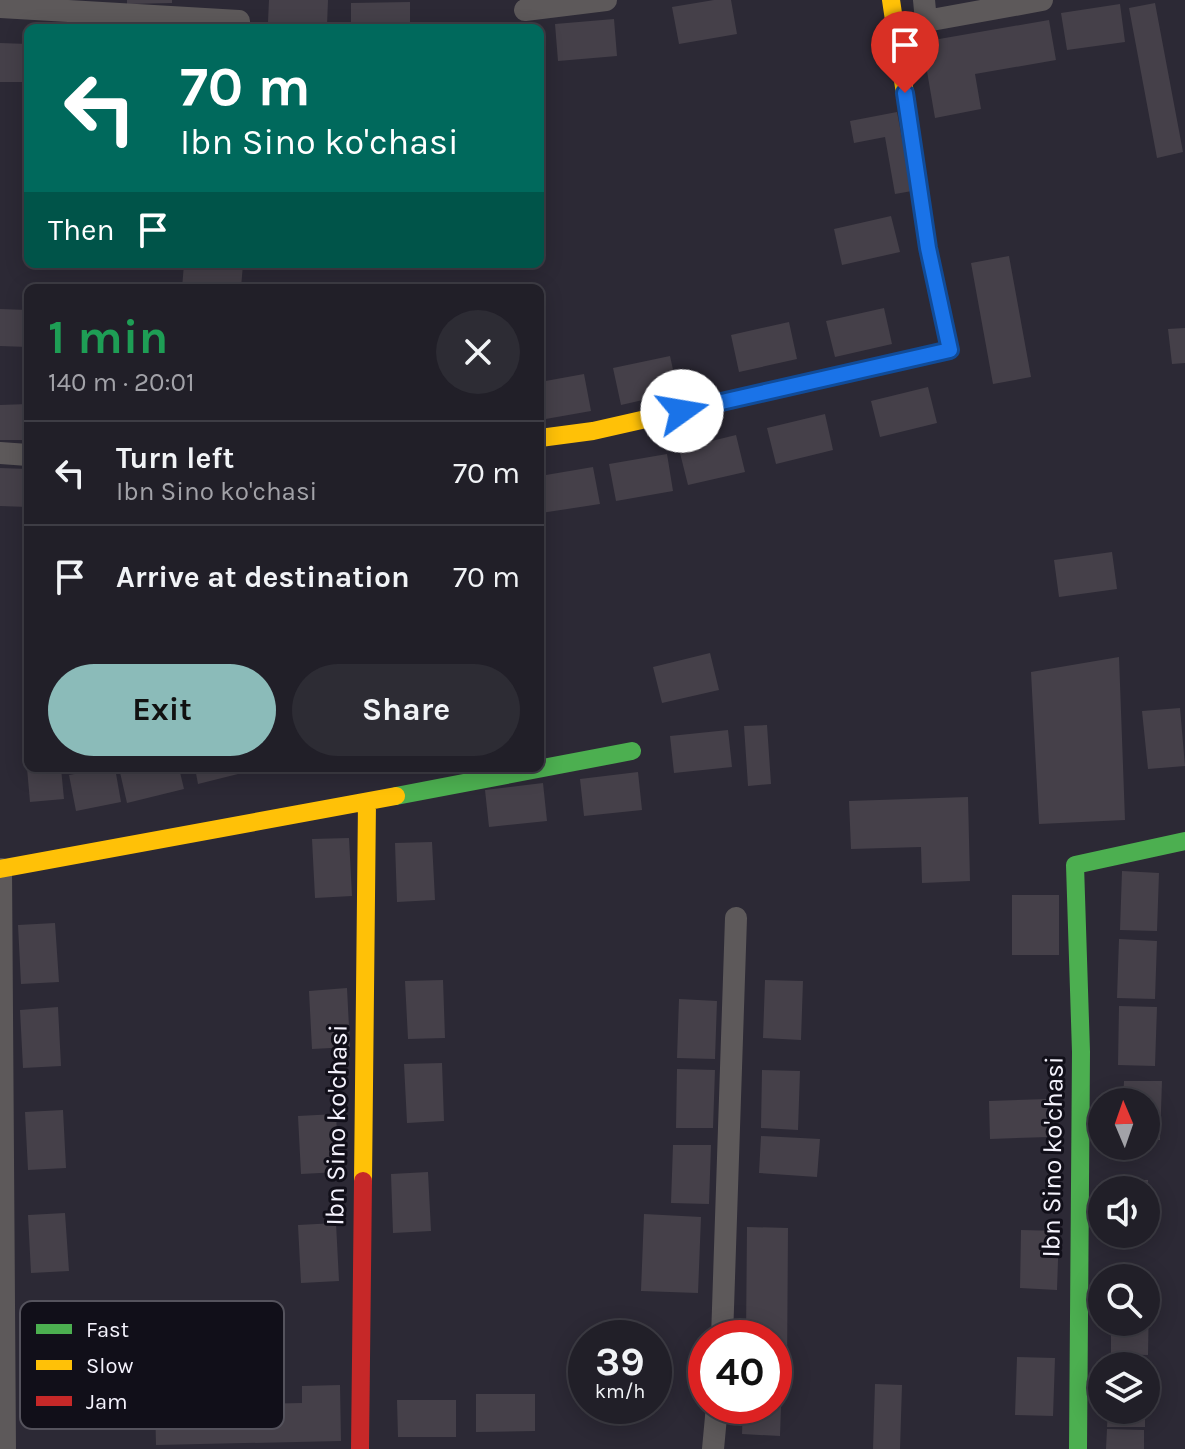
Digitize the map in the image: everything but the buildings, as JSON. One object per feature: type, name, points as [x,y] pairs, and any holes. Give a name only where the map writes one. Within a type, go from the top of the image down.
[{"type":"street","points":[[525,10],[606,0]]},
{"type":"street","points":[[544,437],[593,431],[950,350],[928,248],[891,0]]},
{"type":"street","points":[[924,0],[926,21],[1042,0]]},
{"type":"street","points":[[0,7],[186,23],[239,21]]},
{"type":"street","points":[[0,453],[24,455]]},
{"type":"street","points":[[544,768],[632,751]]},
{"type":"street","points":[[5,1449],[0,869],[523,772]]},
{"type":"street","name":"Ibn Sino ko'chasi","points":[[360,1449],[367,802]]},
{"type":"street","name":"Ibn Sino ko'chasi","points":[[1078,1449],[1081,1052],[1075,865],[1185,841]]},
{"type":"street","points":[[723,1320],[736,918]]},
{"type":"street","points":[[713,1449],[715,1424]]},
{"type":"traffic: fast","points":[[544,768],[632,751]]},
{"type":"traffic: fast","points":[[396,796],[522,772]]},
{"type":"traffic: fast","points":[[1078,1449],[1081,1052],[1075,865],[1185,841]]},
{"type":"traffic: slow","points":[[544,437],[593,431],[950,350],[928,248],[891,0]]},
{"type":"traffic: slow","points":[[0,869],[396,796]]},
{"type":"traffic: slow","points":[[363,1181],[367,802]]},
{"type":"traffic: jam","points":[[360,1449],[363,1181]]},
{"type":"route","points":[[682,411],[950,350],[928,248],[905,93]]}]
